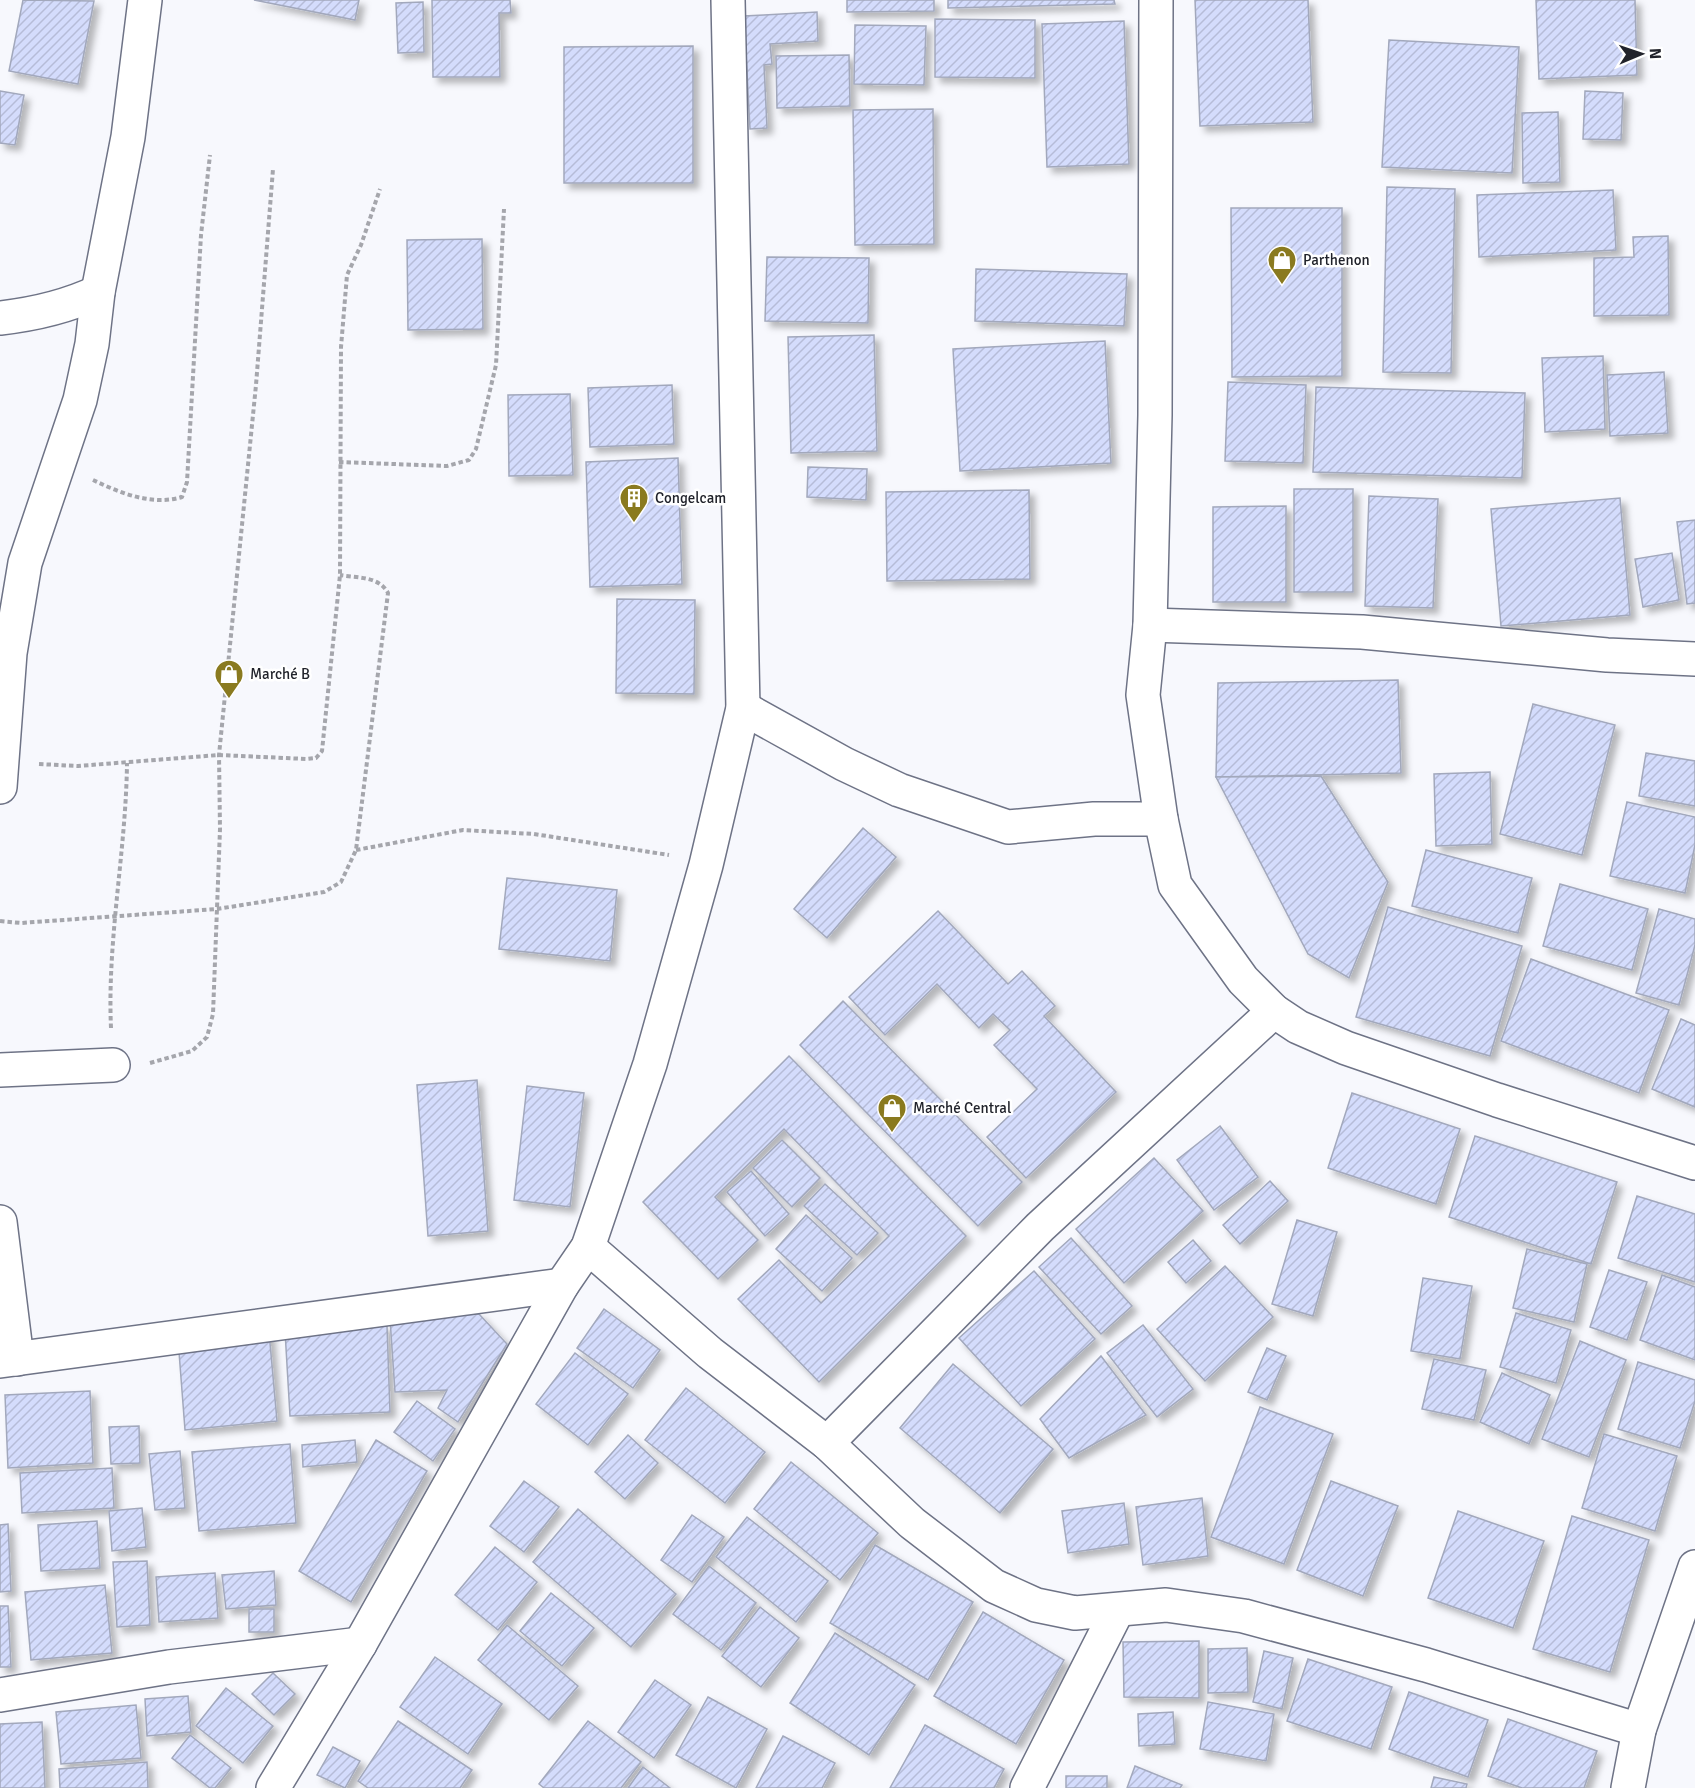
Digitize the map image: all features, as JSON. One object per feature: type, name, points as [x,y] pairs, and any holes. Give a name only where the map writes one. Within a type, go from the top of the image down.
[{"type":"street","points":[[2,774],[5,653],[25,563],[56,465],[80,400],[128,137],[145,0]]},
{"type":"street","points":[[273,1788],[360,1644],[562,1285],[588,1247],[650,1064],[706,865],[743,708],[728,0]]},
{"type":"street","points":[[1156,0],[1155,415],[1150,625],[1143,694],[1161,819],[1175,885],[1243,980],[1274,1011],[1298,1027],[1346,1048],[1695,1163]]},
{"type":"street","points":[[0,318],[39,314],[73,304],[98,292]]},
{"type":"street","points":[[1150,625],[1362,633],[1607,655],[1695,659]]},
{"type":"street","points":[[743,708],[844,764],[899,790],[1008,827],[1094,819],[1161,819]]},
{"type":"street","points":[[827,1443],[1040,1227],[1274,1011]]},
{"type":"street","points":[[0,1070],[113,1065]]},
{"type":"street","points":[[0,1222],[8,1360],[562,1285]]},
{"type":"street","points":[[588,1247],[710,1353],[827,1443],[912,1523],[994,1586],[1036,1605],[1075,1613],[1166,1605],[1244,1616],[1426,1665],[1639,1730]]},
{"type":"street","points":[[1628,1788],[1639,1730],[1695,1567]]},
{"type":"street","points":[[1027,1788],[1117,1611]]},
{"type":"street","points":[[0,1695],[169,1667],[360,1644]]},
{"type":"path","points":[[56,465],[136,497],[168,501],[182,497],[187,482],[201,235],[210,154]]},
{"type":"path","points":[[126,763],[126,817],[110,1007],[113,1065],[153,1062],[192,1051],[207,1037],[213,1014],[219,755],[256,385],[273,169]]},
{"type":"path","points":[[2,774],[219,755],[307,759],[316,758],[322,751],[340,575],[341,347],[347,275],[361,246],[380,189]]},
{"type":"path","points":[[339,462],[447,466],[469,460],[476,449],[496,365],[504,209]]},
{"type":"path","points":[[0,921],[21,923],[217,909],[324,892],[341,882],[356,850],[388,593],[384,585],[375,580],[340,575]]},
{"type":"path","points":[[356,850],[463,830],[534,834],[652,850],[706,865]]},
{"type":"building","points":[[23,0],[94,1],[78,84],[9,71]]},
{"type":"building","points":[[254,0],[359,0],[355,20]]},
{"type":"building","points":[[432,0],[510,0],[511,13],[499,13],[500,77],[433,77]]},
{"type":"building","points":[[847,0],[934,0],[934,11],[847,12]]},
{"type":"building","points":[[948,0],[1114,0],[1115,4],[948,8]]},
{"type":"building","points":[[1195,0],[1308,0],[1313,122],[1200,126]]},
{"type":"building","points":[[1536,0],[1635,0],[1637,75],[1539,79]]},
{"type":"building","points":[[423,2],[424,52],[398,53],[396,3]]},
{"type":"building","points":[[817,12],[818,41],[770,44],[772,64],[764,65],[767,128],[750,129],[744,16]]},
{"type":"building","points":[[935,19],[1035,20],[1035,78],[935,77]]},
{"type":"building","points":[[1124,21],[1129,164],[1047,167],[1042,24]]},
{"type":"building","points":[[855,25],[926,26],[924,85],[854,84]]},
{"type":"building","points":[[1389,40],[1519,47],[1512,173],[1382,167]]},
{"type":"building","points":[[693,46],[693,183],[564,183],[564,47]]},
{"type":"building","points":[[849,55],[850,106],[777,108],[776,56]]},
{"type":"building","points":[[0,91],[24,95],[15,145],[0,143]]},
{"type":"building","points":[[1585,91],[1623,93],[1621,140],[1583,139]]},
{"type":"building","points":[[933,109],[934,244],[855,245],[853,110]]},
{"type":"building","points":[[1558,112],[1560,182],[1523,183],[1522,113]]},
{"type":"building","points":[[1387,187],[1455,189],[1451,373],[1383,372]]},
{"type":"building","points":[[1613,190],[1616,250],[1479,257],[1477,195]]},
{"type":"building","points":[[1231,208],[1342,208],[1342,376],[1232,377]]},
{"type":"building","points":[[1668,236],[1669,315],[1594,316],[1594,258],[1634,257],[1633,237]]},
{"type":"building","points":[[482,239],[483,329],[408,330],[407,240]]},
{"type":"building","points":[[767,257],[869,258],[868,323],[765,321]]},
{"type":"building","points":[[976,269],[1127,274],[1124,326],[975,321]]},
{"type":"building","points":[[874,335],[877,451],[791,453],[788,337]]},
{"type":"building","points":[[1105,341],[1111,463],[960,471],[953,349]]},
{"type":"building","points":[[1603,356],[1605,429],[1545,432],[1542,358]]},
{"type":"building","points":[[1664,372],[1668,433],[1610,436],[1607,375]]},
{"type":"building","points":[[1228,382],[1306,385],[1303,463],[1225,461]]},
{"type":"building","points":[[672,385],[674,444],[590,447],[588,388]]},
{"type":"building","points":[[1316,387],[1525,393],[1522,478],[1313,472]]},
{"type":"building","points":[[570,394],[573,475],[509,476],[508,395]]},
{"type":"building","name":"Congelcam","points":[[678,458],[682,584],[590,587],[586,462]]},
{"type":"building","points":[[808,467],[867,469],[866,500],[807,497]]},
{"type":"building","points":[[1294,489],[1353,489],[1353,592],[1294,592]]},
{"type":"building","points":[[1029,490],[1030,579],[887,581],[886,492]]},
{"type":"building","points":[[1369,496],[1438,499],[1433,608],[1365,606]]},
{"type":"building","points":[[1620,498],[1630,615],[1501,626],[1491,509]]},
{"type":"building","points":[[1286,506],[1286,602],[1213,602],[1213,507]]},
{"type":"building","points":[[1695,520],[1695,603],[1687,604],[1677,522]]},
{"type":"building","points":[[1672,553],[1679,600],[1643,607],[1635,559]]},
{"type":"building","points":[[617,599],[695,600],[694,694],[616,693]]},
{"type":"building","points":[[1398,680],[1401,773],[1216,777],[1218,683]]},
{"type":"building","points":[[1533,704],[1615,725],[1582,855],[1500,834]]},
{"type":"building","points":[[1646,753],[1695,761],[1695,806],[1639,796]]},
{"type":"building","points":[[1490,772],[1492,844],[1436,846],[1434,774]]},
{"type":"building","points":[[1321,776],[1388,882],[1349,978],[1308,954],[1216,777]]},
{"type":"building","points":[[1627,802],[1695,817],[1695,845],[1685,893],[1610,876]]},
{"type":"building","points":[[863,828],[896,857],[827,938],[794,909]]},
{"type":"building","points":[[1426,850],[1532,878],[1518,933],[1412,906]]},
{"type":"building","points":[[507,878],[617,890],[610,961],[499,949]]},
{"type":"building","points":[[1560,884],[1648,909],[1632,970],[1543,946]]},
{"type":"building","points":[[1388,907],[1522,946],[1490,1056],[1356,1017]]},
{"type":"building","points":[[1659,909],[1695,919],[1695,945],[1679,1005],[1636,993]]},
{"type":"building","points":[[938,911],[1008,984],[1022,971],[1055,1006],[1044,1016],[1116,1092],[1026,1178],[987,1137],[1037,1089],[994,1045],[1010,1030],[993,1014],[979,1028],[937,984],[885,1035],[849,997]]},
{"type":"building","points":[[1531,959],[1669,1010],[1639,1093],[1501,1041]]},
{"type":"building","points":[[843,1001],[1022,1182],[978,1226],[800,1045]]},
{"type":"building","points":[[1681,1019],[1695,1025],[1695,1107],[1652,1089]]},
{"type":"building","points":[[789,1056],[966,1236],[819,1382],[738,1299],[779,1260],[821,1303],[889,1236],[784,1129],[715,1197],[758,1240],[718,1279],[643,1202]]},
{"type":"building","points":[[477,1080],[488,1231],[428,1236],[417,1085]]},
{"type":"building","points":[[527,1086],[584,1093],[570,1207],[514,1200]]},
{"type":"building","points":[[1352,1093],[1460,1129],[1436,1204],[1328,1168]]},
{"type":"building","points":[[1220,1126],[1258,1177],[1214,1210],[1177,1160]]},
{"type":"building","points":[[1475,1136],[1617,1182],[1591,1264],[1449,1217]]},
{"type":"building","points":[[782,1140],[820,1178],[792,1207],[753,1168]]},
{"type":"building","points":[[1154,1158],[1203,1211],[1124,1283],[1076,1229]]},
{"type":"building","points":[[751,1171],[789,1214],[765,1236],[727,1192]]},
{"type":"building","points":[[1270,1181],[1288,1201],[1240,1244],[1223,1225]]},
{"type":"building","points":[[825,1184],[878,1233],[857,1255],[804,1206]]},
{"type":"building","points":[[1637,1196],[1695,1214],[1695,1282],[1618,1258]]},
{"type":"building","points":[[806,1215],[852,1258],[822,1291],[776,1249]]},
{"type":"building","points":[[1297,1220],[1337,1232],[1313,1316],[1272,1304]]},
{"type":"building","points":[[1071,1238],[1132,1306],[1101,1334],[1039,1267]]},
{"type":"building","points":[[1193,1240],[1211,1261],[1186,1283],[1168,1262]]},
{"type":"building","points":[[1527,1249],[1587,1264],[1574,1322],[1513,1308]]},
{"type":"building","points":[[1225,1266],[1273,1317],[1205,1381],[1157,1329]]},
{"type":"building","points":[[1609,1270],[1647,1282],[1627,1340],[1590,1327]]},
{"type":"building","points":[[1034,1271],[1095,1339],[1021,1406],[959,1338]]},
{"type":"building","points":[[1662,1275],[1695,1287],[1695,1360],[1640,1340]]},
{"type":"building","points":[[1423,1278],[1472,1286],[1460,1359],[1411,1351]]},
{"type":"building","points":[[604,1309],[660,1350],[633,1388],[577,1348]]},
{"type":"building","points":[[1516,1313],[1571,1330],[1556,1383],[1500,1367]]},
{"type":"building","points":[[479,1314],[507,1344],[458,1422],[438,1408],[447,1390],[395,1392],[390,1319]]},
{"type":"building","points":[[1143,1325],[1193,1389],[1157,1417],[1107,1353]]},
{"type":"building","points":[[387,1326],[390,1412],[290,1416],[285,1331]]},
{"type":"building","points":[[269,1332],[277,1421],[185,1430],[178,1339]]},
{"type":"building","points":[[1580,1341],[1626,1360],[1589,1457],[1542,1439]]},
{"type":"building","points":[[1267,1348],[1286,1356],[1267,1400],[1248,1392]]},
{"type":"building","points":[[575,1353],[628,1394],[588,1445],[536,1404]]},
{"type":"building","points":[[1101,1356],[1146,1415],[1069,1458],[1040,1419]]},
{"type":"building","points":[[1434,1359],[1486,1370],[1474,1420],[1422,1409]]},
{"type":"building","points":[[1638,1362],[1695,1380],[1695,1401],[1680,1448],[1618,1429]]},
{"type":"building","points":[[953,1364],[1053,1449],[1000,1513],[900,1428]]},
{"type":"building","points":[[1502,1373],[1550,1395],[1529,1444],[1480,1422]]},
{"type":"building","points":[[686,1388],[765,1452],[725,1503],[645,1440]]},
{"type":"building","points":[[90,1391],[93,1463],[8,1468],[5,1395]]},
{"type":"building","points":[[417,1401],[455,1429],[433,1461],[394,1432]]},
{"type":"building","points":[[1260,1407],[1333,1434],[1284,1564],[1211,1537]]},
{"type":"building","points":[[139,1426],[140,1463],[111,1464],[109,1427]]},
{"type":"building","points":[[1604,1434],[1677,1456],[1655,1531],[1582,1508]]},
{"type":"building","points":[[628,1435],[658,1463],[625,1499],[595,1472]]},
{"type":"building","points":[[355,1440],[357,1462],[303,1467],[302,1445]]},
{"type":"building","points":[[376,1440],[427,1471],[351,1602],[299,1571]]},
{"type":"building","points":[[290,1444],[296,1523],[199,1531],[192,1452]]},
{"type":"building","points":[[180,1451],[185,1508],[155,1510],[149,1454]]},
{"type":"building","points":[[791,1462],[878,1533],[840,1580],[754,1509]]},
{"type":"building","points":[[112,1468],[114,1508],[22,1513],[20,1473]]},
{"type":"building","points":[[524,1481],[559,1507],[524,1552],[490,1526]]},
{"type":"building","points":[[1331,1481],[1398,1506],[1363,1596],[1297,1570]]},
{"type":"building","points":[[1202,1498],[1208,1556],[1143,1565],[1136,1507]]},
{"type":"building","points":[[1124,1503],[1129,1544],[1068,1553],[1062,1511]]},
{"type":"building","points":[[142,1508],[146,1547],[112,1551],[109,1511]]},
{"type":"building","points":[[578,1509],[676,1594],[631,1647],[533,1562]]},
{"type":"building","points":[[1458,1511],[1544,1541],[1513,1628],[1428,1598]]},
{"type":"building","points":[[692,1515],[724,1537],[692,1582],[661,1560]]},
{"type":"building","points":[[1572,1516],[1649,1540],[1610,1672],[1533,1649]]},
{"type":"building","points":[[747,1517],[828,1581],[796,1622],[716,1557]]},
{"type":"building","points":[[97,1521],[100,1568],[41,1571],[38,1525]]},
{"type":"building","points":[[8,1524],[11,1591],[0,1592],[0,1525]]},
{"type":"building","points":[[875,1545],[973,1602],[928,1680],[830,1623]]},
{"type":"building","points":[[495,1547],[537,1582],[498,1630],[455,1595]]},
{"type":"building","points":[[147,1561],[150,1625],[117,1627],[113,1562]]},
{"type":"building","points":[[709,1566],[756,1603],[721,1650],[673,1614]]},
{"type":"building","points":[[274,1571],[276,1605],[226,1609],[222,1575]]},
{"type":"building","points":[[215,1573],[218,1618],[159,1622],[156,1577]]},
{"type":"building","points":[[105,1585],[112,1653],[31,1660],[25,1592]]},
{"type":"building","points":[[551,1593],[594,1628],[562,1666],[520,1631]]},
{"type":"building","points":[[0,1606],[8,1606],[11,1667],[0,1667]]},
{"type":"building","points":[[760,1607],[799,1638],[761,1687],[722,1656]]},
{"type":"building","points":[[249,1609],[274,1609],[274,1632],[249,1632]]},
{"type":"building","points":[[983,1612],[1064,1660],[1016,1744],[934,1696]]},
{"type":"building","points":[[507,1625],[578,1686],[549,1720],[478,1660]]},
{"type":"building","points":[[835,1633],[915,1685],[869,1755],[790,1703]]},
{"type":"building","points":[[1199,1641],[1199,1698],[1124,1697],[1123,1642]]},
{"type":"building","points":[[1247,1648],[1248,1692],[1208,1693],[1208,1649]]},
{"type":"building","points":[[1264,1651],[1293,1658],[1282,1709],[1253,1702]]},
{"type":"building","points":[[435,1657],[502,1704],[468,1754],[400,1707]]},
{"type":"building","points":[[1308,1659],[1392,1687],[1371,1749],[1287,1721]]},
{"type":"building","points":[[273,1673],[295,1694],[274,1715],[252,1694]]},
{"type":"building","points":[[655,1680],[691,1705],[654,1758],[618,1732]]},
{"type":"building","points":[[226,1688],[273,1726],[243,1763],[196,1726]]},
{"type":"building","points":[[1409,1692],[1488,1720],[1468,1777],[1389,1749]]},
{"type":"building","points":[[188,1696],[191,1732],[147,1736],[145,1699]]},
{"type":"building","points":[[708,1697],[767,1729],[736,1788],[676,1755]]},
{"type":"building","points":[[1208,1702],[1274,1714],[1266,1761],[1200,1749]]},
{"type":"building","points":[[136,1705],[141,1758],[61,1764],[56,1712]]},
{"type":"building","points":[[1173,1712],[1175,1744],[1139,1746],[1138,1714]]},
{"type":"building","points":[[1508,1719],[1597,1751],[1584,1788],[1522,1788],[1488,1776]]},
{"type":"building","points":[[398,1721],[472,1770],[460,1788],[368,1788],[358,1781]]},
{"type":"building","points":[[588,1721],[641,1762],[621,1788],[544,1788],[539,1784]]},
{"type":"building","points":[[42,1722],[45,1788],[0,1788],[0,1724]]},
{"type":"building","points":[[925,1725],[1004,1769],[994,1788],[890,1788]]},
{"type":"building","points":[[190,1735],[231,1768],[215,1788],[210,1788],[172,1758]]},
{"type":"building","points":[[783,1736],[835,1763],[822,1788],[756,1788]]},
{"type":"building","points":[[333,1747],[360,1761],[345,1788],[317,1775]]},
{"type":"building","points":[[147,1762],[148,1788],[60,1788],[59,1769]]},
{"type":"building","points":[[1135,1766],[1182,1785],[1180,1788],[1127,1788]]},
{"type":"building","points":[[643,1767],[670,1788],[628,1788]]},
{"type":"building","points":[[1066,1776],[1107,1776],[1107,1788],[1066,1788]]},
{"type":"building","points":[[1434,1777],[1467,1784],[1466,1788],[1431,1788]]},
{"type":"place","name":"Parthenon","points":[[1282,286]]},
{"type":"place","name":"Congelcam","points":[[634,524]]},
{"type":"place","name":"Marché B","points":[[229,700]]},
{"type":"place","name":"Marché Central","points":[[892,1134]]}]
